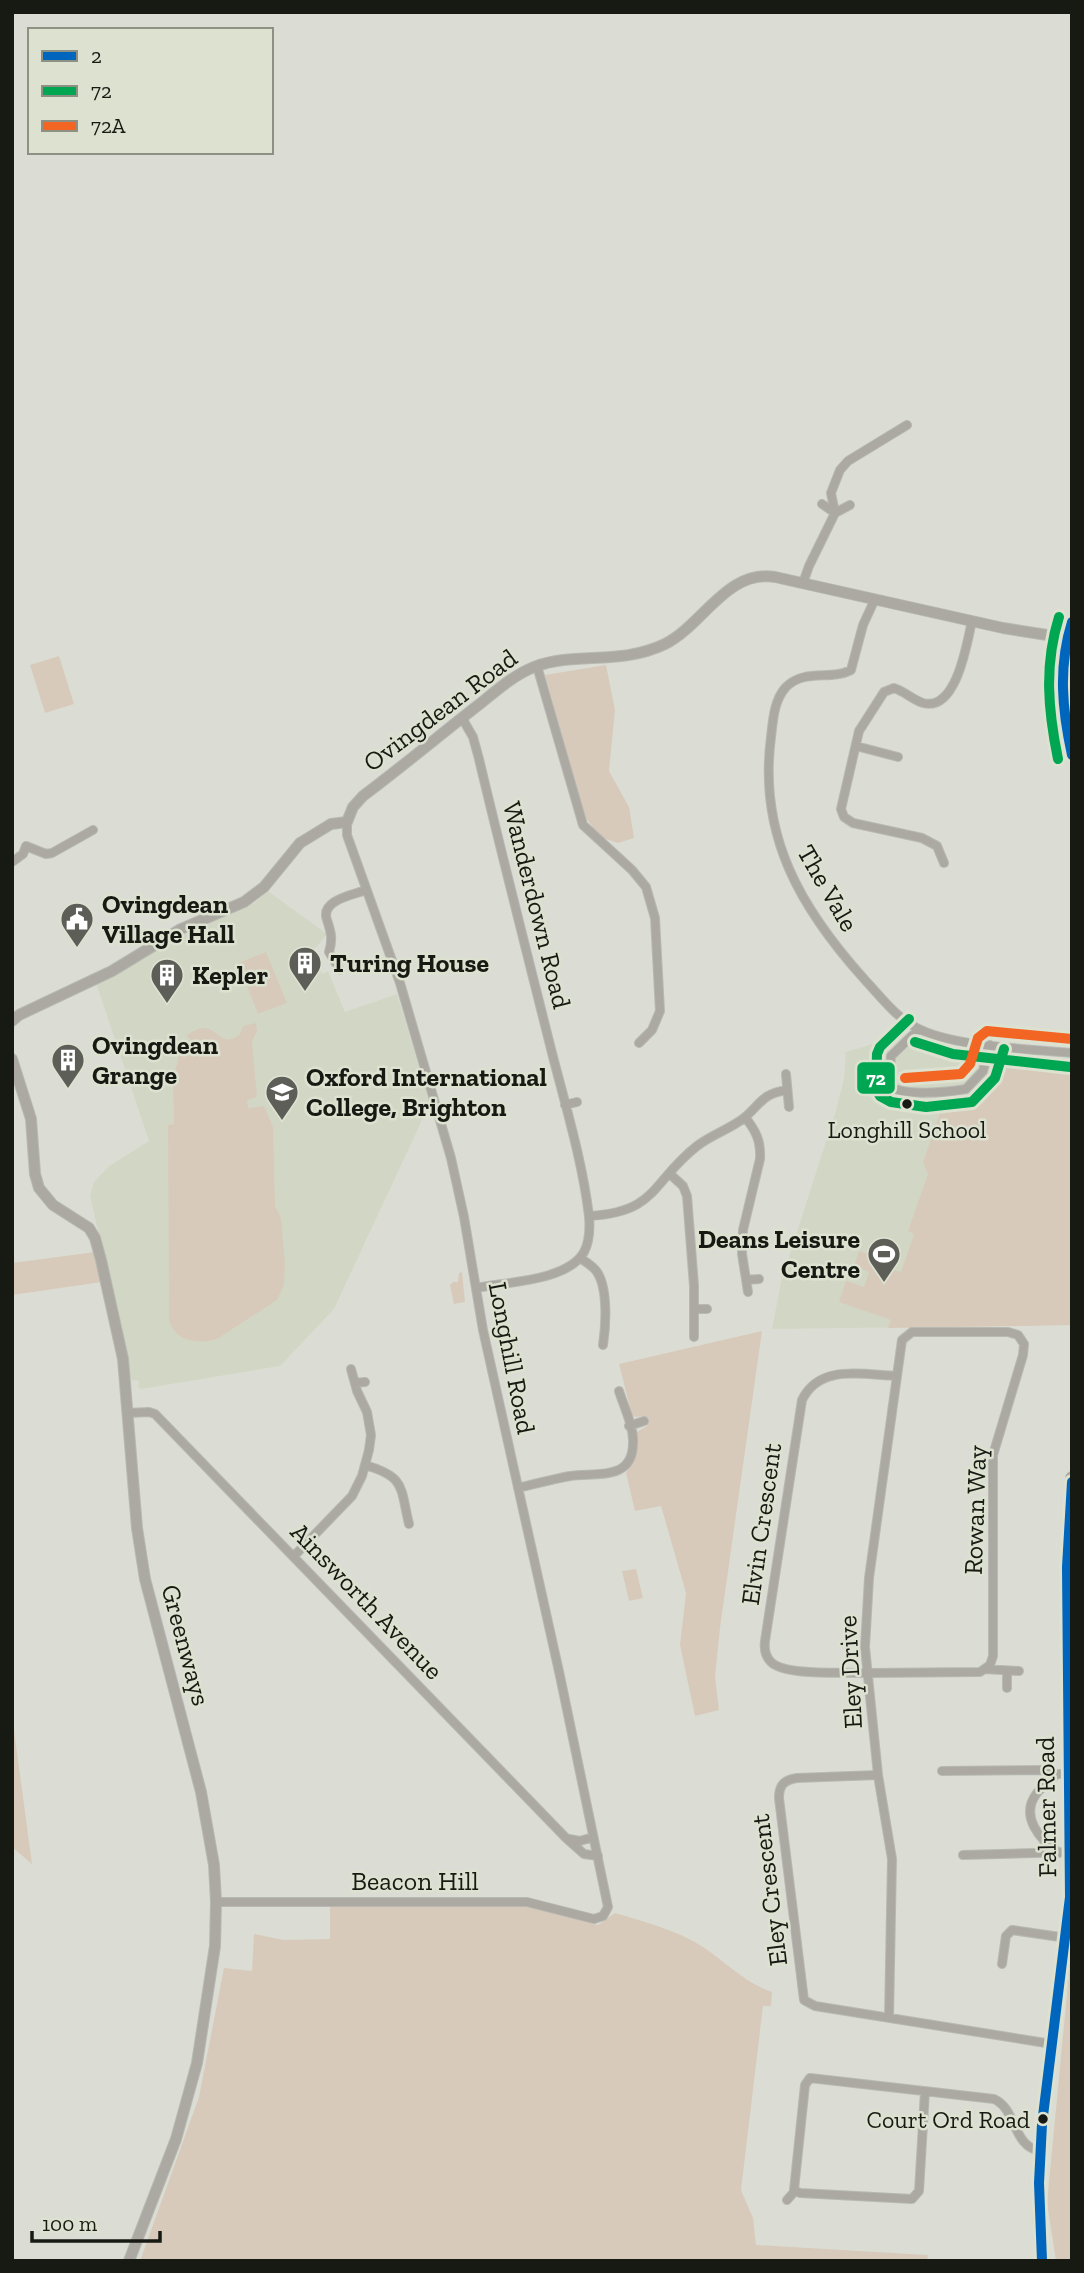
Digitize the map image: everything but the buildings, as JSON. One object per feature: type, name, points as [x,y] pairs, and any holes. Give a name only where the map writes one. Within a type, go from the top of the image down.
[{"type":"main road","points":[[1072,621],[1066,638],[1061,697],[1072,756]]},
{"type":"main road","name":"Falmer Road","points":[[1042,2261],[1039,2212],[1040,2151],[1067,1938],[1062,1774],[1067,1530],[1072,1478]]},
{"type":"street","points":[[885,425],[891,433]]},
{"type":"street","points":[[803,583],[835,513],[832,489],[844,465],[907,425]]},
{"type":"street","points":[[822,504],[835,513]]},
{"type":"street","points":[[835,513],[850,505]]},
{"type":"street","name":"Ovingdean Road","points":[[347,822],[353,807],[363,796],[519,674],[537,666],[562,661],[627,657],[664,644],[693,624],[730,588],[747,579],[769,576],[972,621],[1066,638]]},
{"type":"street","name":"The Vale","points":[[875,599],[863,625],[851,670],[805,676],[793,681],[779,697],[769,753],[770,796],[774,826],[785,862],[832,941],[870,985],[902,1017],[919,1029],[940,1036],[990,1045],[1072,1053]]},
{"type":"street","points":[[944,863],[937,846],[922,838],[853,823],[845,817],[841,809],[859,731],[888,689],[900,690],[926,704],[946,696],[961,667],[972,621]]},
{"type":"street","points":[[537,666],[583,825],[632,870],[646,887],[655,918],[660,1011],[652,1030],[639,1043]]},
{"type":"street","name":"Wanderdown Road","points":[[462,718],[475,741],[565,1105],[589,1216],[589,1237],[580,1258]]},
{"type":"street","points":[[856,746],[898,757]]},
{"type":"street","points":[[12,1021],[19,1014],[112,971],[181,929],[244,902],[264,887],[300,843],[331,824],[347,822]]},
{"type":"street","name":"Longhill Road","points":[[347,822],[347,835],[385,936],[430,1081],[461,1202],[484,1338],[598,1856],[607,1910]]},
{"type":"street","points":[[12,862],[23,854],[26,846],[52,853],[93,830]]},
{"type":"street","points":[[340,970],[329,952],[332,935],[326,915],[328,907],[334,902],[366,890]]},
{"type":"street","points":[[320,954],[329,952]]},
{"type":"street","points":[[919,1029],[891,1056],[889,1085],[892,1089],[906,1092],[966,1089],[983,1071],[990,1045]]},
{"type":"street","name":"Greenways","points":[[12,1059],[31,1119],[38,1188],[49,1202],[82,1221],[95,1238],[123,1359],[137,1528],[145,1580],[206,1812],[214,1864],[216,1902],[212,1968],[191,2088],[176,2139],[129,2261]]},
{"type":"street","points":[[786,1074],[789,1107]]},
{"type":"street","points":[[589,1216],[630,1210],[650,1197],[682,1159],[699,1145],[745,1117],[766,1096],[787,1090]]},
{"type":"street","points":[[565,1105],[577,1102]]},
{"type":"street","points":[[745,1117],[756,1132],[760,1149],[741,1246],[748,1292]]},
{"type":"street","points":[[670,1174],[683,1186],[687,1196],[694,1337]]},
{"type":"street","points":[[476,1288],[557,1273],[580,1258],[596,1270],[602,1283],[606,1329],[603,1345]]},
{"type":"street","points":[[746,1280],[759,1279]]},
{"type":"street","points":[[694,1309],[707,1309]]},
{"type":"street","name":"Eley Drive","points":[[889,2018],[892,1859],[878,1775],[865,1647],[869,1578],[902,1340],[907,1334],[914,1332]]},
{"type":"street","name":"Rowan Way","points":[[914,1332],[1013,1333],[1020,1336],[1024,1344],[993,1455],[993,1656],[985,1669]]},
{"type":"street","points":[[294,1556],[355,1491],[365,1465],[370,1445],[370,1426],[366,1407],[351,1369]]},
{"type":"street","name":"Elvin Crescent","points":[[867,1673],[781,1668],[767,1656],[765,1641],[797,1416],[803,1396],[815,1382],[833,1374],[897,1376]]},
{"type":"street","points":[[355,1383],[365,1382]]},
{"type":"street","points":[[518,1489],[571,1476],[603,1475],[620,1469],[633,1450],[634,1439],[619,1391]]},
{"type":"street","name":"Ainsworth Avenue","points":[[128,1413],[155,1413],[566,1838],[584,1854],[598,1856]]},
{"type":"street","points":[[629,1426],[644,1421]]},
{"type":"street","points":[[365,1465],[395,1477],[399,1483],[409,1524]]},
{"type":"street","points":[[402,1496],[412,1494]]},
{"type":"street","points":[[867,1673],[976,1672],[985,1669],[1019,1671]]},
{"type":"street","points":[[1007,1671],[1007,1688]]},
{"type":"street","points":[[942,1771],[1049,1770],[1062,1774]]},
{"type":"street","points":[[1062,1774],[1035,1794],[1031,1814],[1035,1830],[1043,1841],[1064,1853]]},
{"type":"street","name":"Eley Crescent","points":[[878,1775],[793,1778],[783,1783],[779,1795],[803,1999],[815,2006],[889,2018]]},
{"type":"street","points":[[566,1838],[580,1842],[593,1837]]},
{"type":"street","points":[[963,1855],[1064,1853]]},
{"type":"street","name":"Beacon Hill","points":[[216,1902],[527,1902],[594,1919],[603,1916],[607,1910]]},
{"type":"street","points":[[1002,1964],[1006,1936],[1012,1930],[1067,1938]]},
{"type":"street","points":[[889,2018],[1052,2044]]},
{"type":"street","points":[[800,2073],[807,2080],[994,2098],[1002,2103],[1021,2139],[1040,2151]]},
{"type":"street","points":[[795,2191],[793,2185],[797,2144],[807,2080]]},
{"type":"street","points":[[795,2191],[912,2199],[916,2196],[919,2191],[925,2091]]},
{"type":"street","points":[[787,2200],[795,2191]]},
{"type":"street","points":[[916,2196],[923,2204]]},
{"type":"shaded area","points":[[59,656],[74,704],[45,713],[30,665]]},
{"type":"shaded area","points":[[606,665],[615,710],[609,771],[629,807],[634,838],[618,843],[600,837],[585,817],[545,675]]},
{"type":"shaded area","name":"Oxford International College, Brighton","points":[[268,891],[327,934],[313,951],[322,974],[328,971],[345,1012],[397,994],[430,1103],[334,1309],[280,1366],[141,1389],[138,1387],[139,1381],[133,1382],[131,1379],[90,1196],[94,1182],[109,1166],[149,1141],[96,983],[173,940],[256,902]]},
{"type":"shaded area","points":[[266,952],[287,1003],[258,1014],[238,963]]},
{"type":"shaded area","points":[[256,1023],[257,1031],[252,1041],[257,1097],[247,1100],[248,1108],[264,1106],[273,1127],[275,1206],[281,1218],[284,1285],[277,1300],[217,1339],[202,1342],[188,1340],[176,1333],[169,1320],[168,1125],[174,1124],[173,1081],[179,1054],[191,1040],[186,1036],[205,1028],[221,1037],[232,1039],[240,1034],[243,1026]]},
{"type":"shaded area","points":[[908,1033],[950,1046],[1072,1059],[1072,1325],[772,1329],[781,1282],[844,1079],[846,1054],[843,1053]]},
{"type":"shaded area","points":[[1002,1054],[1072,1061],[1072,1325],[888,1328],[891,1320],[839,1302],[846,1281],[864,1287],[869,1272],[854,1266],[859,1251],[889,1261],[887,1268],[901,1272],[914,1234],[908,1231],[928,1174],[923,1162],[945,1099],[975,1100],[996,1073]]},
{"type":"shaded area","points":[[95,1252],[102,1282],[12,1295],[12,1263]]},
{"type":"shaded area","points":[[462,1272],[465,1302],[454,1304],[450,1285],[458,1282],[459,1273]]},
{"type":"shaded area","points":[[762,1331],[720,1628],[715,1677],[719,1710],[695,1716],[680,1645],[686,1593],[661,1506],[635,1511],[626,1473],[635,1458],[637,1432],[647,1426],[645,1416],[632,1415],[619,1364]]},
{"type":"shaded area","points":[[636,1569],[643,1598],[629,1601],[622,1571]]},
{"type":"shaded area","points":[[12,1715],[32,1864],[12,1847]]},
{"type":"shaded area","points":[[534,1906],[598,1925],[615,1913],[649,1923],[693,1941],[745,1978],[772,1992],[771,2006],[763,2006],[741,2190],[753,2218],[756,2245],[928,2255],[927,2261],[140,2261],[199,2097],[224,1968],[252,1971],[254,1934],[284,1940],[330,1939],[330,1907]]},
{"type":"shaded area","points":[[1072,1942],[1072,2261],[1056,2261],[1047,2203]]},
{"type":"transit line","name":"72","points":[[1058,759],[1052,723],[1049,670],[1059,617]]},
{"type":"transit line","name":"2","points":[[1072,622],[1063,672],[1066,721],[1072,755]]},
{"type":"transit line","name":"72","points":[[909,1019],[880,1047],[877,1054],[876,1089],[880,1096],[891,1102],[926,1107],[972,1102],[995,1078],[1004,1049]]},
{"type":"transit line","name":"72A","points":[[905,1078],[961,1074],[970,1064],[978,1038],[987,1031],[1072,1039]]},
{"type":"transit line","name":"72","points":[[915,1042],[953,1054],[1070,1067]]},
{"type":"transit line","name":"2","points":[[1042,2261],[1039,2183],[1042,2124],[1070,1897],[1067,1567],[1072,1482]]},
{"type":"place","name":"Ovingdean Village Hall","points":[[77,949]]},
{"type":"place","name":"Turing House","points":[[305,993]]},
{"type":"place","name":"Kepler","points":[[167,1005]]},
{"type":"place","name":"Ovingdean Grange","points":[[68,1090]]},
{"type":"place","name":"Longhill School","points":[[907,1104]]},
{"type":"place","name":"Oxford International College, Brighton","points":[[282,1122]]},
{"type":"place","name":"Deans Leisure Centre","points":[[884,1284]]},
{"type":"place","name":"Court Ord Road","points":[[1043,2119]]}]
